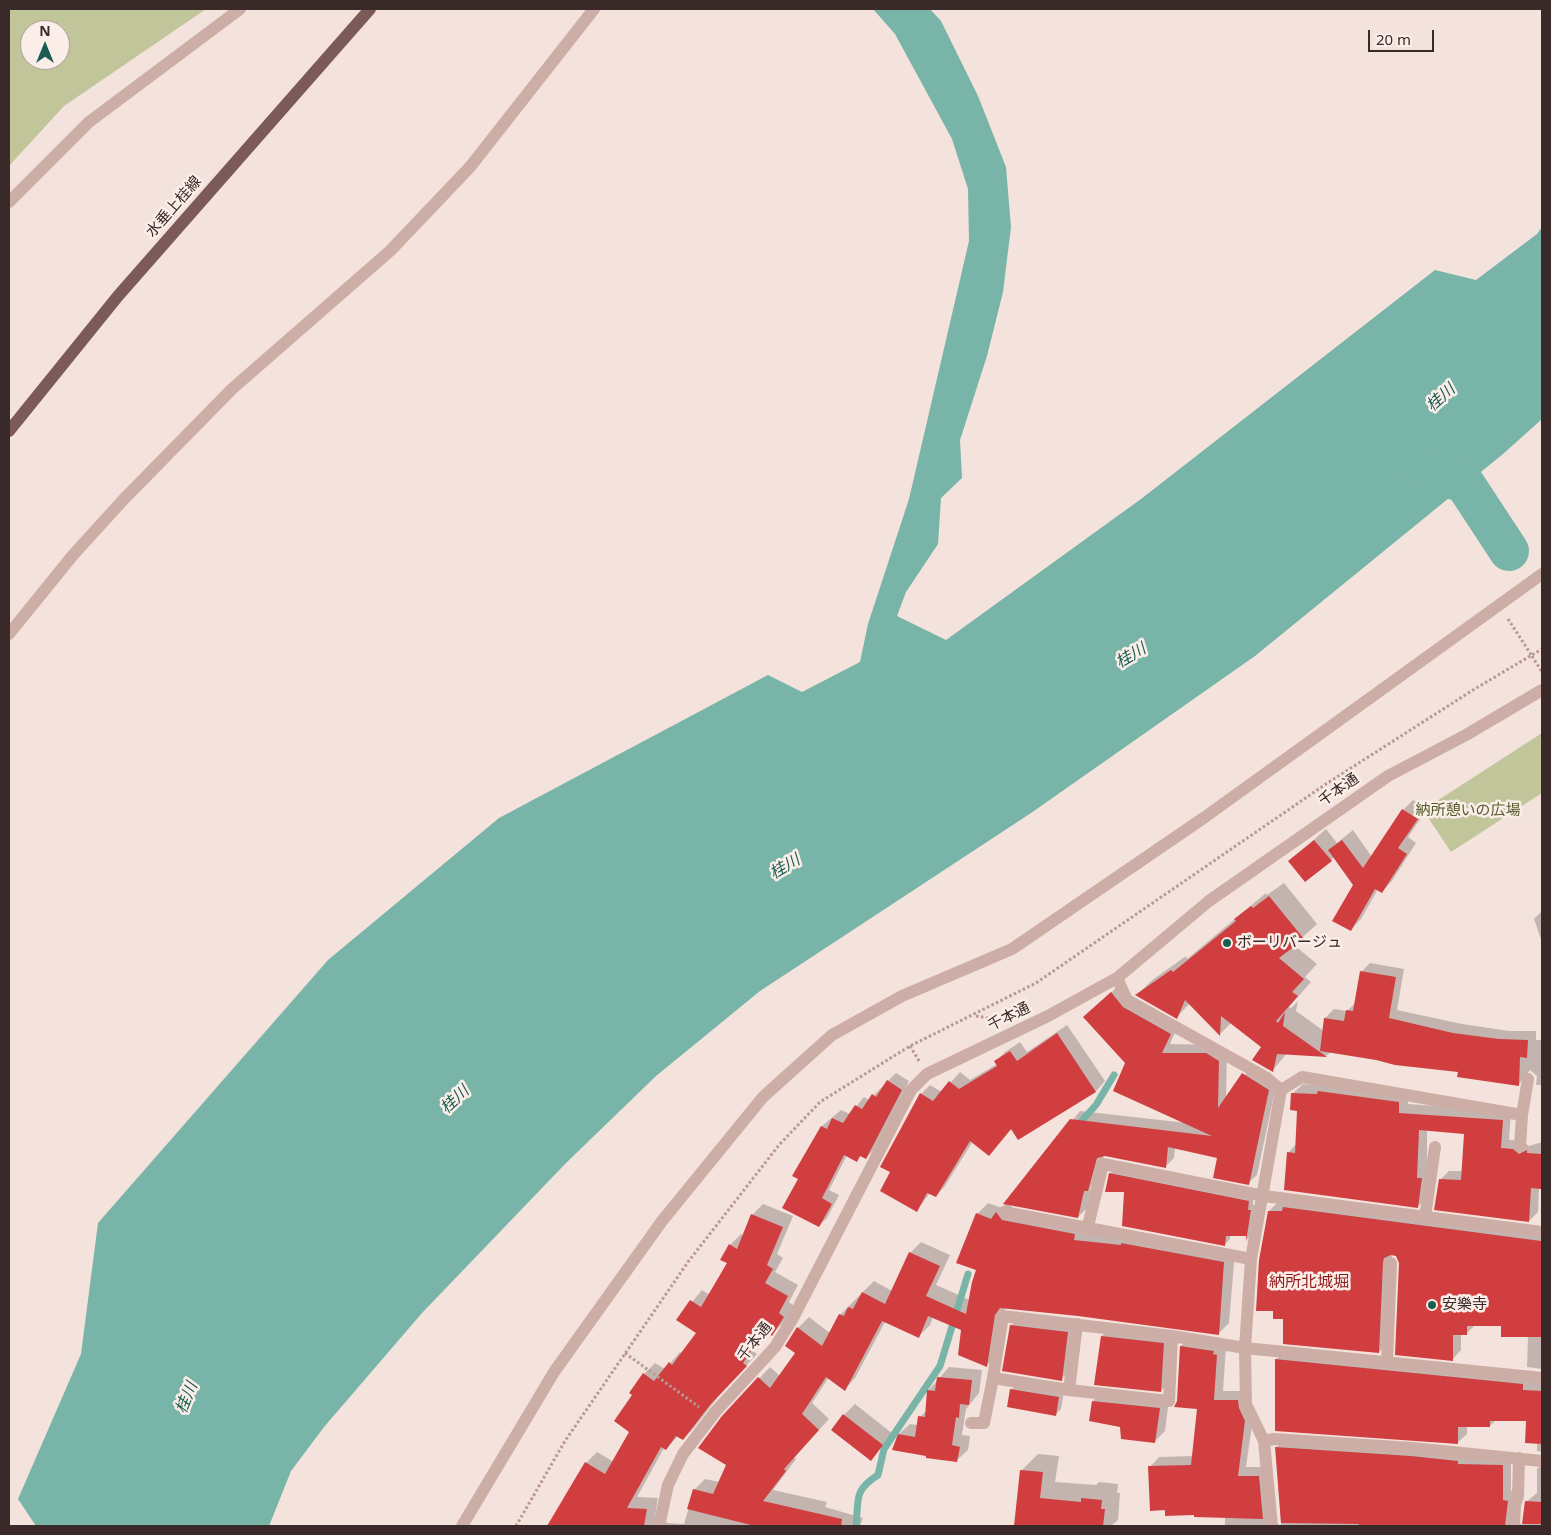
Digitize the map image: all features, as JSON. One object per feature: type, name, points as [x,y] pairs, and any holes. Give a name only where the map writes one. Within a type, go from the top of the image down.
[{"type":"main road","name":"水垂上桂線","points":[[9,431],[118,296],[370,9]]},
{"type":"street","points":[[9,202],[89,122],[240,9]]},
{"type":"street","points":[[9,634],[92,534],[232,389],[390,251],[470,167],[594,9]]},
{"type":"street","points":[[462,1526],[554,1372],[662,1221],[764,1097],[832,1035],[902,996],[1012,949],[1205,818],[1542,574]]},
{"type":"street","name":"千本通","points":[[659,1526],[668,1485],[683,1454],[712,1416],[775,1346],[784,1332],[911,1090],[927,1074],[1048,1016],[1117,978],[1209,901],[1388,776],[1466,735],[1542,690]]},
{"type":"street","points":[[1117,978],[1127,1000],[1267,1078],[1281,1090]]},
{"type":"street","points":[[1272,1526],[1264,1441],[1246,1404],[1245,1348],[1251,1259],[1264,1196],[1281,1090],[1302,1077],[1522,1115]]},
{"type":"street","points":[[1520,1146],[1522,1115],[1528,1079]]},
{"type":"street","points":[[1425,1217],[1435,1147]]},
{"type":"street","points":[[1087,1230],[1103,1164],[1264,1196],[1542,1232]]},
{"type":"street","points":[[1004,1212],[1087,1230],[1251,1259]]},
{"type":"street","points":[[1387,1362],[1391,1263]]},
{"type":"street","points":[[971,1423],[984,1423],[1003,1316],[1172,1336],[1245,1348],[1542,1378]]},
{"type":"street","points":[[1069,1390],[1077,1324]]},
{"type":"street","points":[[993,1378],[1069,1390],[1169,1401],[1172,1336]]},
{"type":"street","points":[[1264,1441],[1274,1439],[1412,1448],[1542,1461]]},
{"type":"street","points":[[1514,1526],[1515,1504],[1518,1496],[1519,1458]]},
{"type":"path","points":[[1500,605],[1542,672]]},
{"type":"path","points":[[625,1353],[712,1416]]},
{"type":"green space","points":[[9,9],[206,9],[64,106],[9,166]]},
{"type":"green space","name":"納所憩いの広場","points":[[1542,733],[1542,793],[1451,852],[1423,810]]},
{"type":"water","name":"桂川","points":[[873,9],[930,9],[941,21],[978,96],[1006,167],[1011,227],[1003,292],[987,356],[960,440],[962,478],[941,498],[938,544],[906,592],[897,616],[946,640],[1141,499],[1435,270],[1476,280],[1537,234],[1542,227],[1542,419],[1503,454],[1255,656],[1031,813],[760,991],[656,1076],[566,1163],[422,1313],[324,1427],[291,1471],[269,1526],[36,1526],[18,1499],[81,1354],[98,1223],[328,960],[499,818],[768,675],[802,692],[860,662],[868,624],[909,499],[969,241],[968,189],[952,139],[895,34]]},
{"type":"building","points":[[1402,809],[1418,819],[1398,848],[1407,854],[1382,893],[1375,889],[1351,931],[1332,921],[1353,885],[1328,850],[1342,840],[1363,868]]},
{"type":"building","points":[[1314,840],[1332,861],[1305,882],[1288,861]]},
{"type":"building","points":[[1269,896],[1304,939],[1279,958],[1304,979],[1292,992],[1298,996],[1276,1021],[1278,1023],[1285,1012],[1283,1026],[1327,1057],[1277,1054],[1273,1072],[1252,1060],[1261,1047],[1221,1016],[1220,1036],[1185,1000],[1177,1019],[1135,995],[1171,970],[1173,972],[1236,921],[1234,919],[1251,906],[1253,908]]},
{"type":"building","points":[[1360,971],[1396,977],[1389,1018],[1453,1033],[1499,1039],[1528,1040],[1527,1058],[1520,1057],[1519,1086],[1457,1077],[1458,1072],[1395,1065],[1320,1051],[1324,1018],[1344,1021],[1346,1010],[1353,1011]]},
{"type":"building","points":[[1111,992],[1123,1007],[1171,1034],[1162,1053],[1206,1053],[1219,1061],[1218,1108],[1242,1073],[1269,1090],[1249,1185],[1213,1178],[1217,1158],[1168,1147],[1166,1168],[1105,1156],[1097,1158],[1088,1191],[1084,1191],[1078,1218],[1003,1204],[1070,1119],[1212,1136],[1113,1091],[1125,1063],[1083,1017]]},
{"type":"building","points":[[1057,1033],[1096,1092],[1018,1140],[1011,1129],[989,1156],[970,1141],[936,1197],[927,1193],[917,1212],[880,1191],[890,1172],[880,1167],[920,1093],[933,1101],[949,1081],[959,1089],[997,1066],[994,1061],[1010,1051],[1017,1061]]},
{"type":"building","points":[[887,1080],[902,1090],[866,1159],[860,1156],[857,1162],[844,1155],[822,1198],[832,1204],[819,1227],[782,1208],[798,1179],[792,1176],[821,1126],[827,1129],[832,1118],[843,1123],[855,1105],[862,1109],[872,1094],[876,1097]]},
{"type":"building","points":[[1318,1091],[1399,1102],[1399,1113],[1503,1120],[1501,1148],[1513,1149],[1519,1154],[1527,1150],[1527,1153],[1542,1154],[1541,1189],[1531,1188],[1529,1222],[1434,1210],[1439,1179],[1461,1180],[1464,1134],[1419,1130],[1417,1178],[1422,1178],[1418,1208],[1284,1190],[1287,1152],[1295,1153],[1297,1111],[1290,1110],[1291,1093],[1317,1094]]},
{"type":"building","points":[[1109,1173],[1249,1201],[1248,1210],[1251,1210],[1246,1242],[1246,1236],[1226,1236],[1225,1246],[1122,1226],[1124,1192],[1105,1192]]},
{"type":"building","points":[[1283,1207],[1541,1241],[1542,1337],[1501,1337],[1501,1326],[1467,1326],[1467,1335],[1453,1335],[1453,1361],[1395,1355],[1399,1263],[1396,1256],[1391,1255],[1384,1258],[1383,1263],[1379,1353],[1283,1344],[1283,1319],[1273,1319],[1273,1311],[1256,1311],[1259,1260],[1268,1211],[1282,1211]]},
{"type":"building","points":[[996,1212],[1002,1220],[1075,1234],[1074,1240],[1121,1245],[1121,1243],[1224,1262],[1219,1335],[1078,1316],[1000,1308],[995,1315],[987,1367],[958,1355],[961,1330],[928,1316],[919,1338],[882,1321],[845,1391],[826,1377],[802,1414],[819,1430],[784,1469],[786,1471],[763,1501],[842,1519],[841,1526],[755,1526],[687,1509],[693,1489],[713,1494],[726,1465],[698,1448],[722,1416],[758,1377],[770,1388],[795,1353],[785,1346],[797,1327],[822,1346],[839,1314],[844,1316],[848,1307],[853,1309],[862,1292],[885,1304],[909,1252],[940,1266],[926,1296],[966,1314],[976,1270],[956,1263],[976,1213],[991,1219]]},
{"type":"building","points":[[751,1214],[783,1227],[767,1265],[773,1269],[765,1283],[788,1296],[779,1313],[784,1317],[772,1336],[765,1330],[743,1363],[747,1366],[710,1405],[683,1440],[676,1436],[666,1450],[661,1447],[627,1508],[647,1509],[644,1526],[547,1526],[585,1462],[605,1474],[629,1432],[614,1421],[632,1395],[629,1393],[643,1373],[654,1381],[669,1362],[672,1365],[696,1333],[676,1320],[690,1300],[701,1307],[727,1263],[720,1260],[729,1244],[737,1249]]},
{"type":"building","points":[[1010,1325],[1068,1332],[1062,1381],[1002,1371]]},
{"type":"building","points":[[1101,1336],[1164,1343],[1161,1392],[1094,1385]]},
{"type":"building","points":[[1180,1346],[1214,1351],[1213,1354],[1217,1355],[1214,1400],[1238,1400],[1239,1408],[1245,1421],[1238,1476],[1259,1476],[1263,1519],[1194,1517],[1194,1515],[1165,1516],[1165,1510],[1150,1511],[1148,1466],[1191,1465],[1197,1409],[1174,1407],[1177,1401]]},
{"type":"building","points":[[1275,1359],[1523,1384],[1523,1390],[1542,1391],[1542,1444],[1525,1443],[1526,1421],[1490,1421],[1490,1427],[1458,1427],[1458,1444],[1275,1431]]},
{"type":"building","points":[[937,1377],[972,1380],[969,1405],[960,1404],[959,1418],[956,1417],[952,1445],[960,1447],[957,1462],[926,1458],[926,1456],[892,1450],[898,1434],[915,1437],[918,1416],[925,1417],[927,1390],[935,1391]]},
{"type":"building","points":[[1010,1389],[1059,1397],[1056,1416],[1007,1407]]},
{"type":"building","points":[[1092,1401],[1160,1408],[1155,1443],[1121,1439],[1120,1427],[1089,1421]]},
{"type":"building","points":[[843,1414],[883,1445],[871,1461],[831,1430]]},
{"type":"building","points":[[1275,1447],[1411,1456],[1458,1461],[1458,1464],[1503,1465],[1503,1500],[1508,1501],[1505,1526],[1359,1526],[1359,1524],[1281,1523]]},
{"type":"building","points":[[1020,1470],[1043,1472],[1040,1498],[1081,1502],[1081,1498],[1102,1500],[1101,1509],[1105,1509],[1103,1526],[1014,1526]]},
{"type":"building","points":[[1525,1501],[1542,1502],[1542,1524],[1522,1524]]},
{"type":"waterway","points":[[1414,464],[1465,484],[1509,551]]},
{"type":"waterway","points":[[1076,1127],[1096,1105],[1114,1075]]},
{"type":"waterway","points":[[856,1526],[861,1491],[864,1486],[878,1475],[884,1449],[940,1366],[968,1274]]},
{"type":"place","name":"ボーリバージュ","points":[[1227,943]]},
{"type":"place","name":"安樂寺","points":[[1432,1305]]},
{"type":"district","name":"納所北城堀","points":[[1309,1282]]}]
